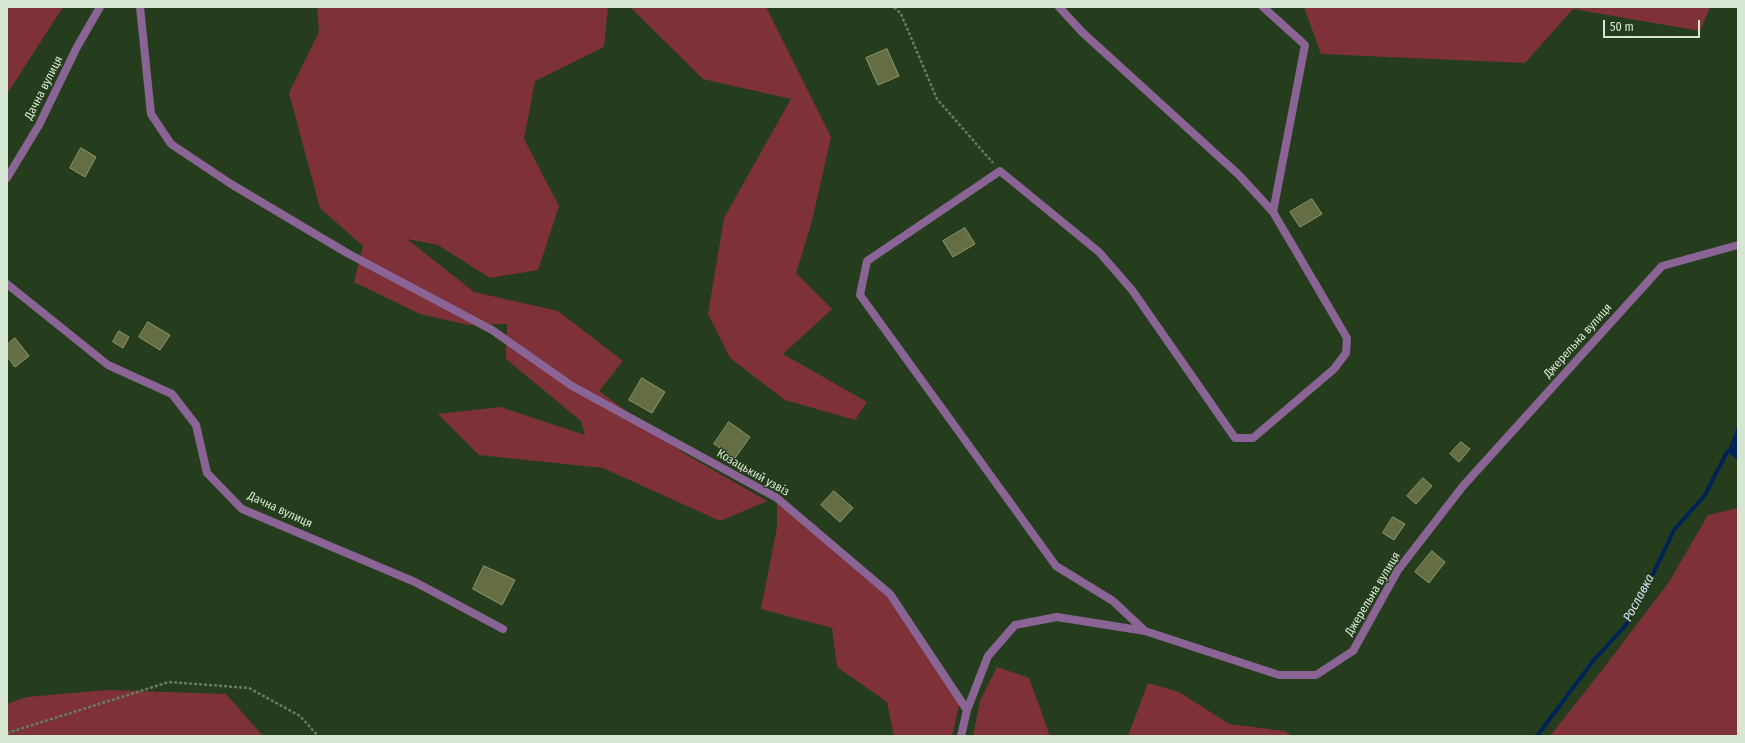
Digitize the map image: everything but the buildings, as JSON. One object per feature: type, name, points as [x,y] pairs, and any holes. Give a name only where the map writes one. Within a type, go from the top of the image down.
[{"type":"street","name":"Дачна вулиця","points":[[7,178],[39,125],[100,7]]},
{"type":"street","name":"Козацький узвіз","points":[[140,7],[151,114],[171,144],[231,184],[347,253],[492,330],[572,386],[777,498],[890,594],[967,710]]},
{"type":"street","points":[[1059,7],[1082,32],[1239,175],[1273,212],[1347,338],[1346,353],[1334,369],[1253,438],[1235,438],[1132,290],[1099,252],[1000,171],[867,261],[860,295],[1056,566],[1113,601],[1145,631]]},
{"type":"street","points":[[1263,7],[1305,45],[1273,212]]},
{"type":"street","name":"Джерельна вулиця","points":[[961,736],[967,710],[988,656],[1015,625],[1057,617],[1145,631],[1279,675],[1316,675],[1353,651],[1398,570],[1462,486],[1662,266],[1738,245]]},
{"type":"street","name":"Дачна вулиця","points":[[7,284],[108,365],[172,394],[196,425],[207,473],[242,509],[415,582],[503,629]]},
{"type":"path","points":[[894,7],[901,14],[937,99],[1000,171]]},
{"type":"path","points":[[7,733],[169,682],[249,688],[300,716],[318,736]]},
{"type":"shaded area","points":[[7,7],[63,7],[7,94]]},
{"type":"shaded area","points":[[317,7],[608,7],[604,47],[535,81],[524,139],[559,206],[538,270],[490,278],[438,245],[407,239],[474,292],[558,311],[623,361],[599,391],[685,454],[767,501],[720,521],[603,468],[479,455],[438,414],[500,407],[585,435],[581,421],[506,359],[507,324],[468,325],[420,314],[354,282],[363,246],[320,208],[289,93],[319,32]]},
{"type":"shaded area","points":[[630,7],[766,7],[831,137],[811,225],[796,273],[832,309],[783,354],[867,402],[855,420],[785,400],[730,358],[708,314],[724,218],[791,99],[703,79]]},
{"type":"shaded area","points":[[1304,7],[1710,7],[1700,31],[1573,9],[1525,63],[1321,54]]},
{"type":"shaded area","points":[[777,498],[890,594],[960,702],[952,736],[894,736],[887,702],[837,667],[832,628],[761,609],[777,527]]},
{"type":"shaded area","points":[[1738,508],[1738,736],[1550,736],[1669,582],[1708,515]]},
{"type":"shaded area","points":[[997,667],[1029,678],[1050,736],[973,736],[980,701]]},
{"type":"shaded area","points":[[1148,683],[1179,692],[1229,724],[1285,731],[1292,736],[1128,736]]},
{"type":"shaded area","points":[[107,690],[226,694],[263,736],[7,736],[7,704],[27,697]]},
{"type":"water","points":[[1738,425],[1738,460],[1727,452]]},
{"type":"waterway","name":"Рославка","points":[[1537,736],[1593,661],[1626,625],[1674,530],[1705,495],[1727,452]]}]
